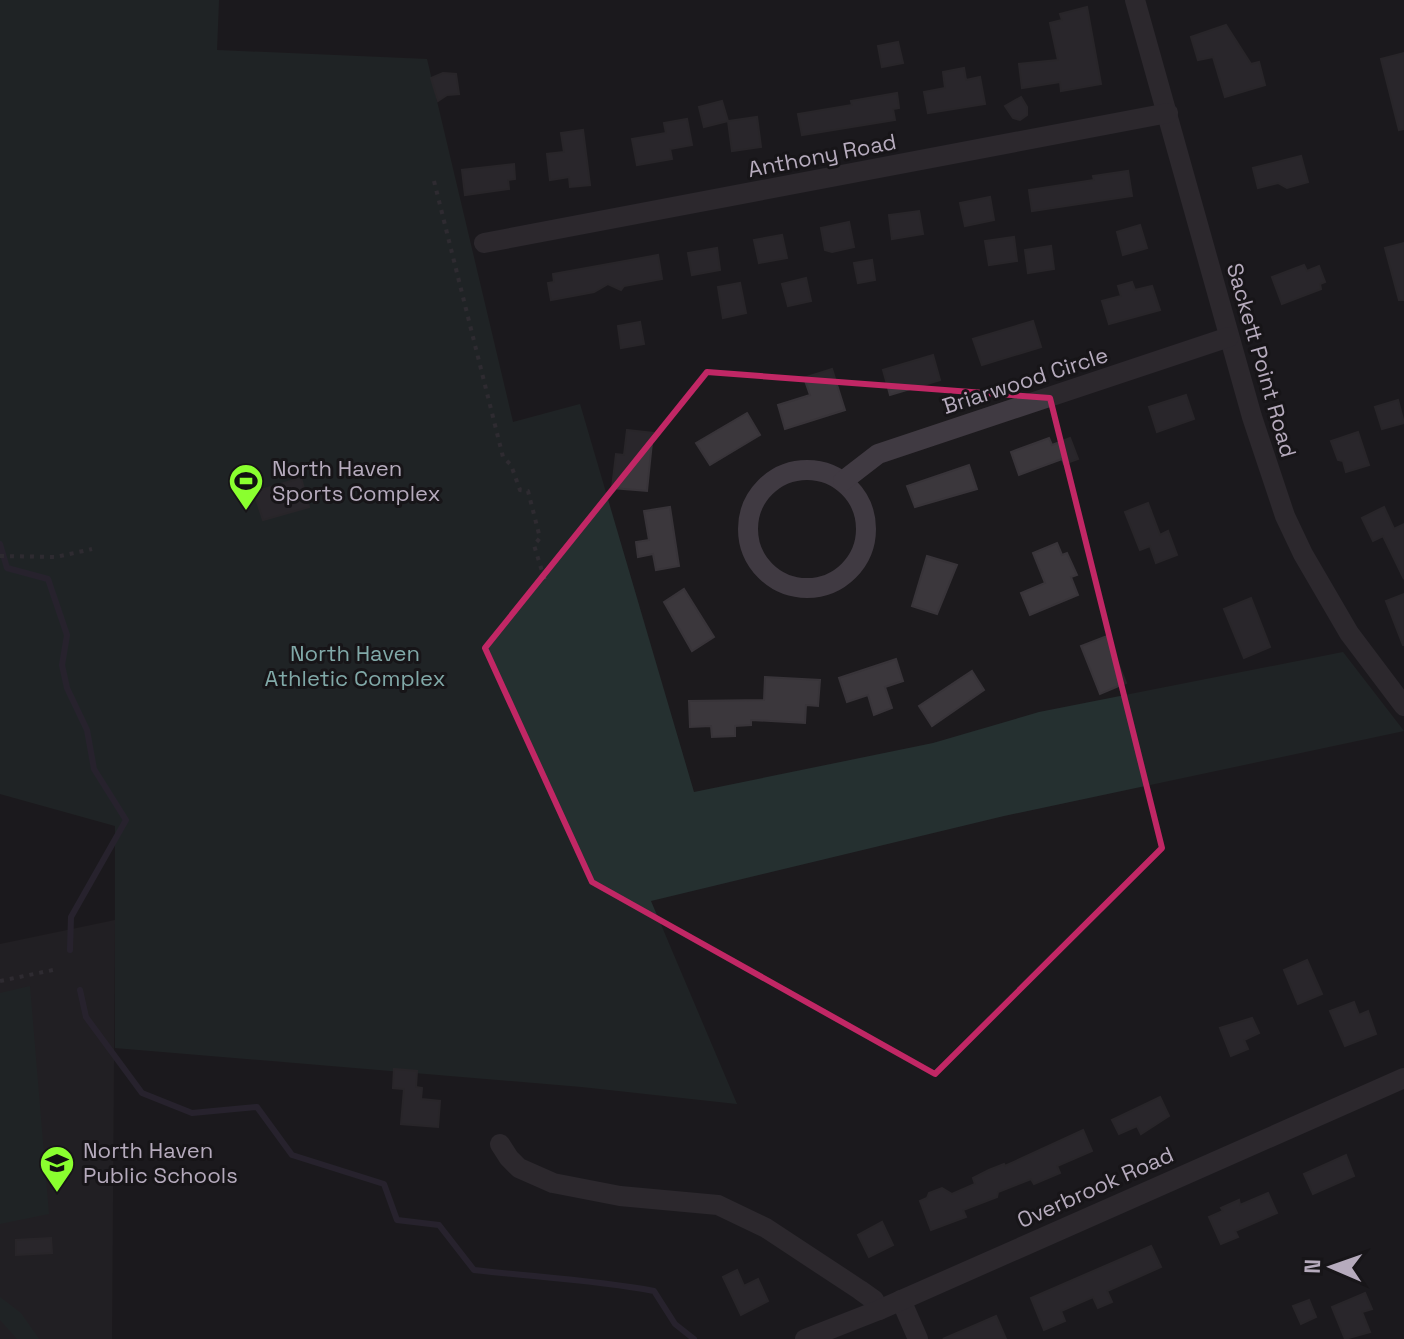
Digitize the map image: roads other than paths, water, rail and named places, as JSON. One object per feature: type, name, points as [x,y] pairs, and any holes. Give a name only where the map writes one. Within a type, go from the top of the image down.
[{"type":"street","name":"Sackett Point Road","points":[[1135,0],[1264,458],[1285,516],[1303,554],[1349,633],[1404,706]]},
{"type":"street","name":"Anthony Road","points":[[484,243],[1168,113]]},
{"type":"street","name":"Briarwood Circle","points":[[843,481],[878,454],[1229,337]]},
{"type":"street","points":[[806,469],[824,471],[843,481],[856,494],[864,513],[866,534],[861,553],[850,571],[833,583],[813,588],[793,587],[774,579],[760,566],[751,550],[747,531],[749,512],[757,495],[770,481],[787,472],[806,469]]},
{"type":"street","name":"Overbrook Road","points":[[805,1339],[879,1310],[1404,1078]]},
{"type":"street","points":[[500,1144],[519,1168],[553,1183],[620,1196],[718,1205],[747,1218],[860,1290],[874,1300],[879,1310]]},
{"type":"street","points":[[901,1300],[918,1339]]},
{"type":"waterway","points":[[0,544],[7,568],[48,579],[67,635],[62,665],[67,688],[87,730],[94,769],[126,820],[71,917],[70,950]]},
{"type":"waterway","points":[[80,990],[86,1017],[142,1093],[192,1113],[257,1107],[292,1155],[384,1184],[397,1220],[439,1225],[474,1270],[654,1291],[675,1324],[694,1339]]},
{"type":"place","name":"North Haven Sports Complex","points":[[246,512]]},
{"type":"place","name":"North Haven Public Schools","points":[[57,1194]]},
{"type":"park label","name":"North Haven Athletic Complex","points":[[355,666]]}]
